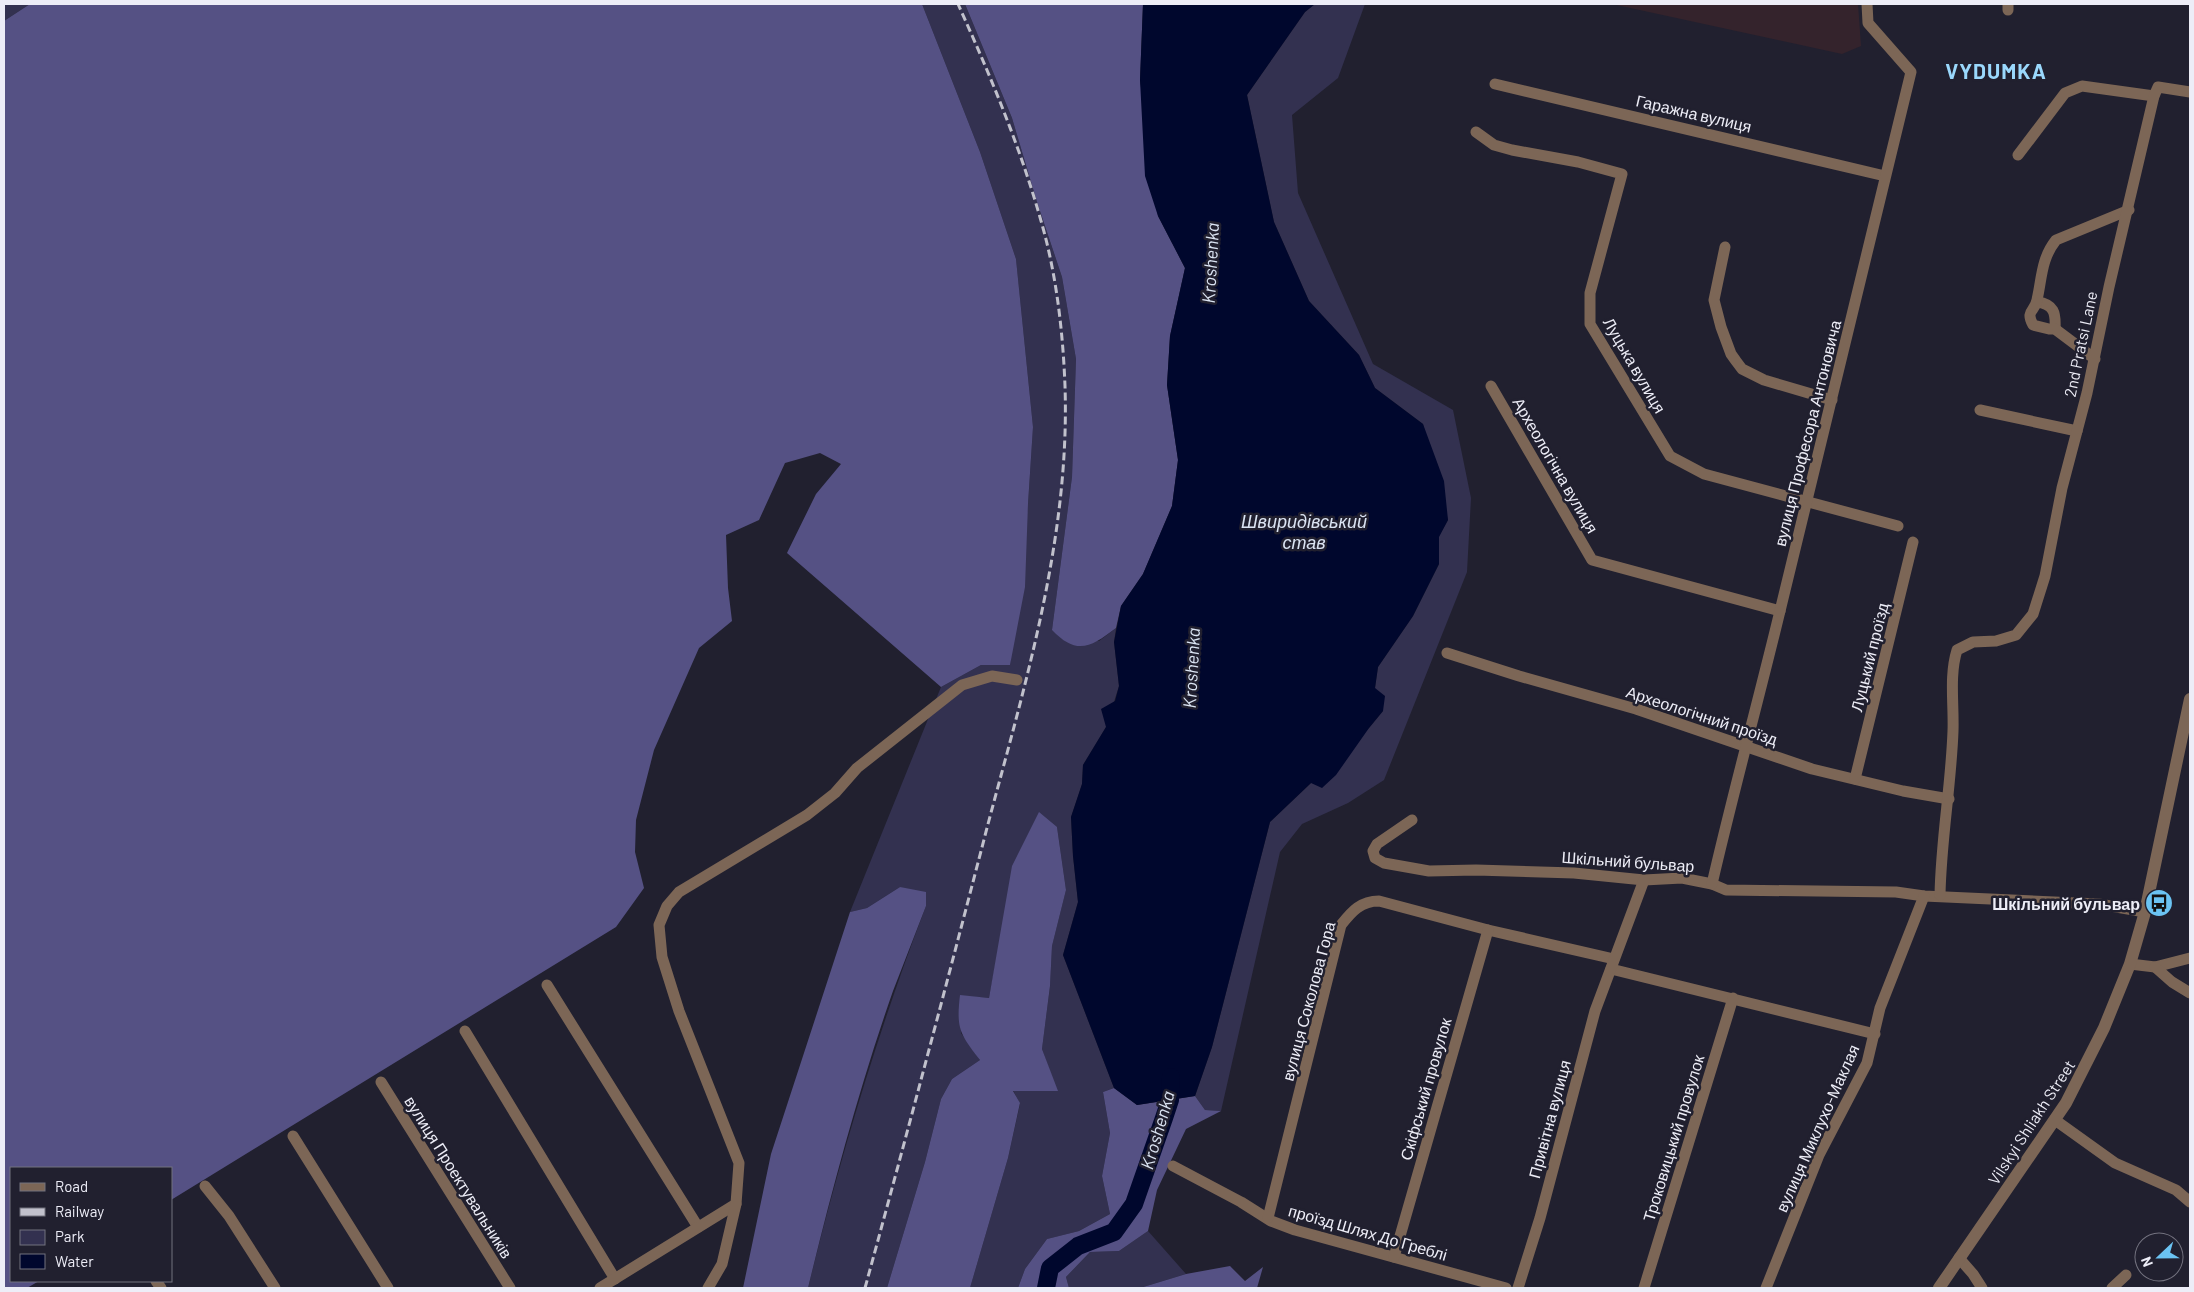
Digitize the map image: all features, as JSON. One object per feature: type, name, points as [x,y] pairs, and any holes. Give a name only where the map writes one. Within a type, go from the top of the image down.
[{"type":"street","name":"вулиця Професора Антоновича","points":[[1712,884],[1911,72],[1868,23],[1867,4]]},
{"type":"street","name":"Гаражна вулиця","points":[[1495,84],[1885,176]]},
{"type":"street","points":[[2018,155],[2050,116],[2060,100],[2071,89],[2082,86],[2154,96],[2158,87],[2190,92]]},
{"type":"street","name":"2nd Pratsi Lane","points":[[1949,799],[1953,730],[1952,665],[1957,650],[1973,642],[1996,641],[2016,635],[2034,614],[2062,488],[2095,359],[2109,287],[2129,210],[2154,96]]},
{"type":"street","name":"Луцька вулиця","points":[[1476,132],[1494,145],[1507,149],[1578,162],[1622,174],[1590,293],[1590,324],[1670,456],[1704,474],[1806,503],[1898,526]]},
{"type":"street","points":[[2095,359],[2055,329],[2041,328],[2033,325],[2030,319],[2030,310],[2037,302],[2042,266],[2050,247],[2056,240],[2129,210]]},
{"type":"street","points":[[1725,247],[1714,300],[1731,354],[1742,370],[1764,380],[1832,400]]},
{"type":"street","points":[[2037,302],[2047,304],[2053,308],[2056,318],[2055,329]]},
{"type":"street","name":"Археологічна вулиця","points":[[1491,386],[1592,560],[1780,612]]},
{"type":"street","points":[[1980,410],[2077,431]]},
{"type":"street","name":"Луцький проїзд","points":[[1855,779],[1912,542]]},
{"type":"street","name":"Археологічний проїзд","points":[[1447,653],[1519,676],[1636,709],[1812,768],[1903,791],[1949,799]]},
{"type":"street","points":[[708,1288],[722,1264],[736,1204],[739,1163],[679,1011],[662,957],[659,925],[668,906],[679,892],[807,815],[835,793],[857,768],[962,685],[992,676],[1017,680]]},
{"type":"street","name":"Vilskyi Shliakh Street","points":[[1939,1288],[2055,1120],[2090,1059],[2130,964],[2146,912],[2190,699]]},
{"type":"street","points":[[1940,895],[1940,862],[1949,799]]},
{"type":"street","name":"Шкільний бульвар","points":[[1412,820],[1377,844],[1373,850],[1375,858],[1384,863],[1429,872],[1476,870],[1574,873],[1644,880],[1682,878],[1712,884],[1726,890],[1896,892],[1924,896],[1940,895],[2099,904],[2146,912]]},
{"type":"street","points":[[1612,964],[1644,880]]},
{"type":"street","name":"вулиця Миклухо-Маклая","points":[[1766,1288],[1819,1155],[1867,1063],[1880,1008],[1924,896]]},
{"type":"street","name":"вулиця Соколова Гора","points":[[1268,1218],[1341,925],[1348,916],[1367,901],[1379,901],[1733,998],[1875,1034]]},
{"type":"street","name":"Скіфський провулок","points":[[1394,1257],[1488,930]]},
{"type":"street","points":[[2130,964],[2155,966],[2190,958]]},
{"type":"street","name":"Привітна вулиця","points":[[1518,1288],[1540,1218],[1596,1012],[1612,964]]},
{"type":"street","points":[[2155,966],[2172,982],[2190,993]]},
{"type":"street","points":[[547,985],[698,1227]]},
{"type":"street","name":"Троковицький провулок","points":[[1644,1288],[1733,998]]},
{"type":"street","points":[[465,1031],[615,1279]]},
{"type":"street","name":"вулиця Проектувальників","points":[[381,1082],[510,1288]]},
{"type":"street","points":[[2055,1120],[2116,1163],[2176,1190],[2190,1202]]},
{"type":"street","points":[[293,1136],[388,1288]]},
{"type":"street","name":"проїзд Шлях До Греблі","points":[[1173,1166],[1242,1202],[1268,1218],[1295,1230],[1506,1288]]},
{"type":"street","points":[[205,1186],[229,1216],[275,1288]]},
{"type":"street","points":[[600,1288],[736,1204]]},
{"type":"street","points":[[1959,1258],[1974,1274],[1982,1288]]},
{"type":"street","points":[[2112,1288],[2126,1276]]},
{"type":"shaded area","points":[[30,4],[922,4],[980,152],[1016,259],[1033,427],[1025,587],[1010,665],[981,665],[941,687],[787,553],[816,494],[841,464],[820,453],[785,463],[759,520],[726,535],[728,588],[732,621],[699,648],[654,750],[636,820],[635,852],[644,888],[616,927],[172,1199],[172,1167],[10,1167],[10,1282],[37,1282],[27,1288],[4,1288],[4,21]]},
{"type":"shaded area","points":[[965,4],[1143,4],[1140,80],[1158,216],[1185,268],[1170,336],[1167,385],[1178,460],[1172,506],[1143,574],[1121,606],[1116,628],[1099,640],[1084,646],[1069,643],[1052,630],[1072,477],[1076,359],[1062,277],[1012,118]]},
{"type":"shaded area","points":[[1612,4],[1858,4],[1861,46],[1842,54]]},
{"type":"shaded area","points":[[1039,812],[1057,827],[1066,890],[1052,946],[1050,986],[1042,1049],[1058,1091],[1013,1091],[1020,1103],[1008,1158],[970,1288],[887,1288],[925,1162],[941,1099],[952,1079],[980,1060],[968,1044],[959,1024],[960,995],[989,998],[1012,866]]},
{"type":"shaded area","points":[[900,887],[926,892],[926,906],[893,991],[857,1101],[808,1288],[743,1288],[771,1154],[850,912],[867,908]]},
{"type":"shaded area","points":[[1114,1088],[1137,1105],[1195,1096],[1205,1110],[1221,1111],[1186,1129],[1157,1190],[1148,1231],[1119,1251],[1090,1252],[1066,1277],[1069,1288],[1018,1288],[1025,1269],[1047,1239],[1079,1231],[1110,1214],[1102,1176],[1110,1133],[1103,1092]]},
{"type":"shaded area","points":[[1230,1266],[1245,1281],[1263,1267],[1257,1288],[1140,1288],[1186,1274]]},
{"type":"green space","points":[[4,4],[30,4],[4,21]]},
{"type":"green space","points":[[922,4],[965,4],[1012,118],[1062,277],[1076,359],[1072,477],[1052,630],[1099,641],[1116,628],[1114,642],[1119,686],[1106,727],[1083,765],[1082,784],[1071,817],[1078,902],[1063,955],[1114,1088],[1103,1092],[1110,1133],[1102,1176],[1110,1214],[1079,1231],[1047,1239],[1025,1269],[1018,1288],[970,1288],[1008,1158],[1020,1104],[1013,1090],[1057,1091],[1042,1049],[1050,986],[1052,946],[1066,890],[1057,827],[1004,919],[989,998],[960,996],[961,1033],[980,1060],[952,1079],[941,1099],[925,1162],[887,1288],[808,1288],[833,1191],[861,1095],[908,953],[926,906],[900,887],[867,908],[850,912],[941,687],[981,665],[1010,665],[1028,504],[1033,427],[1016,259],[980,152]]},
{"type":"green space","points":[[1315,4],[1365,4],[1338,78],[1292,115],[1298,193],[1373,364],[1453,410],[1471,498],[1467,572],[1384,780],[1348,803],[1302,824],[1280,852],[1221,1111],[1205,1110],[1195,1096],[1212,1047],[1270,822],[1369,728],[1383,711],[1375,688],[1378,667],[1413,616],[1439,564],[1439,536],[1448,520],[1423,424],[1375,388],[1359,355],[1309,301],[1274,222],[1247,95],[1305,12]]},
{"type":"green space","points":[[1148,1231],[1186,1274],[1140,1288],[1069,1288],[1066,1277],[1090,1252],[1119,1251]]},
{"type":"water","name":"Швиридівський став","points":[[1143,4],[1315,4],[1305,12],[1247,95],[1274,222],[1309,301],[1359,355],[1375,388],[1423,424],[1444,481],[1448,520],[1439,537],[1439,564],[1413,616],[1378,667],[1375,688],[1385,696],[1383,711],[1336,775],[1322,788],[1311,783],[1270,822],[1212,1047],[1195,1096],[1137,1105],[1114,1088],[1063,955],[1078,902],[1071,817],[1082,784],[1083,765],[1106,727],[1101,709],[1115,701],[1119,686],[1114,642],[1121,606],[1143,574],[1172,506],[1178,460],[1167,385],[1170,336],[1185,268],[1158,216],[1145,176],[1140,80]]},
{"type":"waterway","name":"Kroshenka","points":[[1046,1288],[1050,1268],[1078,1246],[1114,1232],[1134,1204],[1170,1100],[1171,1077]]},
{"type":"railway","points":[[865,1288],[1017,716],[1043,608],[1053,553],[1065,442],[1063,347],[1056,287],[1048,247],[1035,199],[1016,143],[958,4]]},
{"type":"place","name":"Шкільний бульвар","points":[[2159,903]]},
{"type":"district","name":"VYDUMKA","points":[[1996,70]]}]
